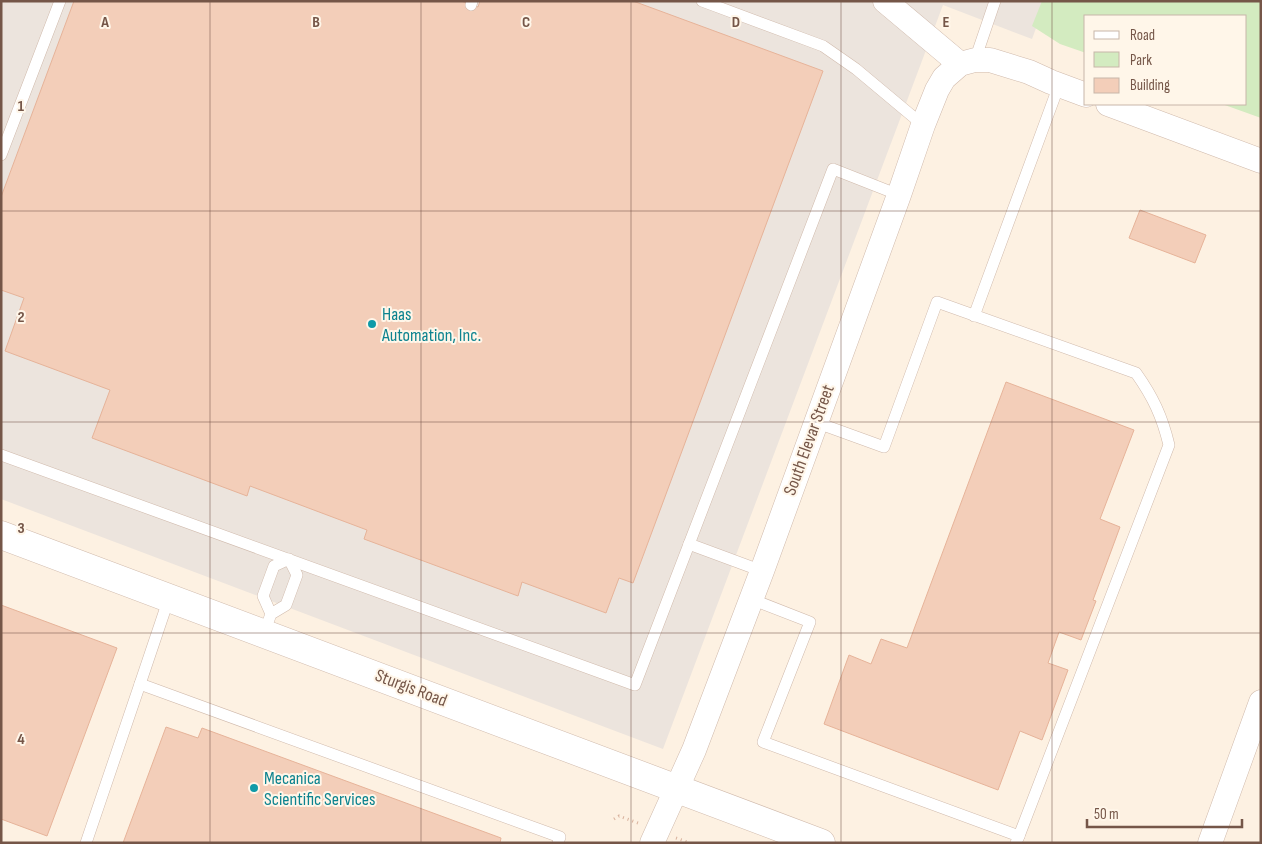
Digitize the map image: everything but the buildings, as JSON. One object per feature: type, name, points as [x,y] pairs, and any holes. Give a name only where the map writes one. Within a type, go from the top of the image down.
[{"type":"street","points":[[885,1],[967,62],[990,60],[1007,64],[1084,94]]},
{"type":"street","name":"South Elevar Street","points":[[652,843],[694,750],[762,571],[923,126],[944,78],[967,62]]},
{"type":"street","points":[[1111,105],[1261,161]]},
{"type":"street","name":"Sturgis Road","points":[[1,535],[169,598],[267,624],[676,788],[821,843]]},
{"type":"street","points":[[1210,843],[1261,702]]},
{"type":"lane","points":[[1,155],[60,1]]},
{"type":"lane","points":[[702,1],[823,46],[856,70],[923,126]]},
{"type":"lane","points":[[967,62],[995,1]]},
{"type":"lane","points":[[974,316],[1059,85]]},
{"type":"lane","points":[[1,455],[635,685],[833,169],[899,195]]},
{"type":"lane","points":[[751,599],[810,622],[764,742],[1017,840],[1169,445],[1158,409],[1150,392],[1136,373],[937,302],[884,446],[815,422]]},
{"type":"lane","points":[[689,544],[762,571]]},
{"type":"lane","points":[[267,624],[286,605],[297,574],[289,559]]},
{"type":"lane","points":[[267,624],[263,596],[274,566],[289,559]]},
{"type":"lane","points":[[86,843],[169,598]]},
{"type":"lane","points":[[140,684],[560,837],[558,843]]},
{"type":"shaded area","name":"Haas Automation, Inc.","points":[[1,1],[1046,1],[1032,39],[943,5],[663,749],[1,499]]},
{"type":"green space","points":[[1042,1],[1261,1],[1261,118],[1225,105],[1247,105],[1247,15],[1084,15],[1084,52],[1060,44],[1032,26]]},
{"type":"place","name":"Haas Automation, Inc.","points":[[372,324]]},
{"type":"place","name":"Mecanica Scientific Services","points":[[254,788]]}]
